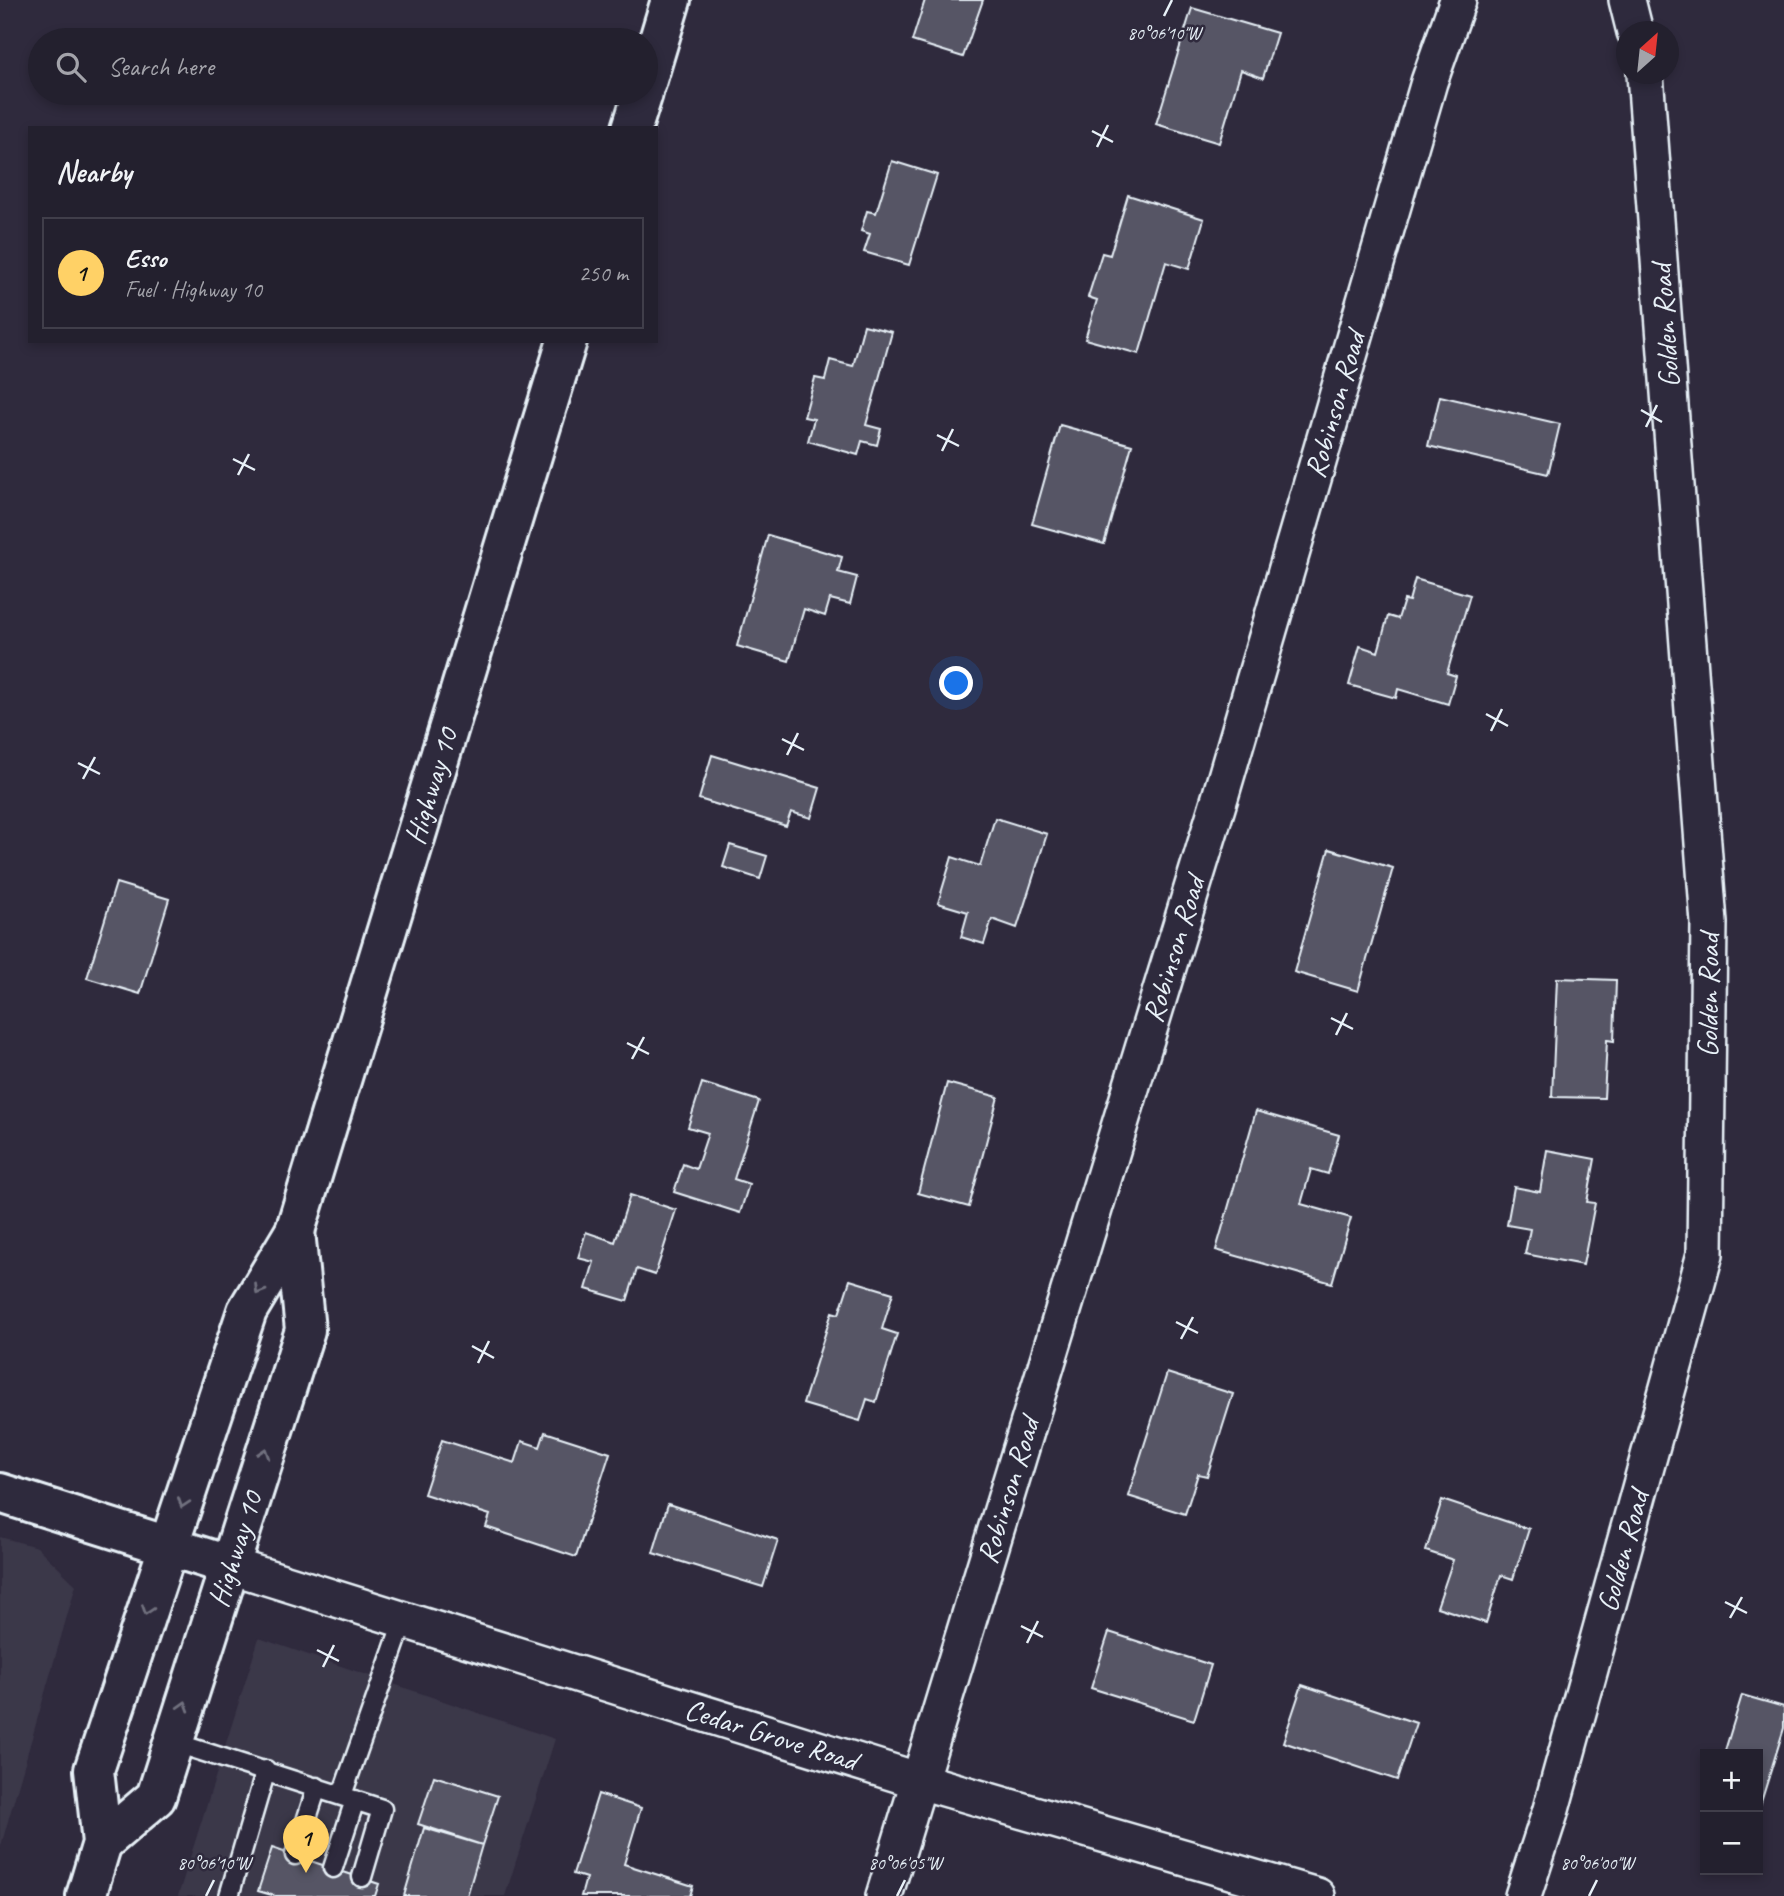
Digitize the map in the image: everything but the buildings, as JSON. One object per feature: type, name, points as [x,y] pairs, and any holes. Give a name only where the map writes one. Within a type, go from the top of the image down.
[{"type":"main road","points":[[658,43],[671,0]]},
{"type":"main road","points":[[633,126],[639,105]]},
{"type":"main road","name":"Highway 10","points":[[86,1896],[102,1843],[94,1770],[247,1311],[295,1231],[566,343]]},
{"type":"main road","name":"Highway 10","points":[[102,1843],[156,1797],[304,1330],[295,1231]]},
{"type":"main road","points":[[0,1493],[228,1565]]},
{"type":"street","name":"Robinson Road","points":[[884,1896],[1225,780],[1429,82],[1458,0]]},
{"type":"street","points":[[1627,0],[1632,21]]},
{"type":"street","name":"Golden Road","points":[[1523,1896],[1550,1813],[1705,1254],[1709,922],[1646,84]]},
{"type":"street","name":"Cedar Grove Road","points":[[228,1565],[920,1781],[1317,1896]]},
{"type":"lane","points":[[333,1868],[349,1798],[404,1619]]},
{"type":"lane","points":[[173,1742],[382,1809],[362,1877]]},
{"type":"lane","points":[[229,1896],[267,1770]]},
{"type":"lane","points":[[295,1855],[317,1787]]},
{"type":"shaded area","points":[[0,1537],[37,1547],[76,1585],[0,1849]]},
{"type":"shaded area","points":[[259,1638],[555,1739],[505,1896],[178,1896]]},
{"type":"place","name":"Esso","points":[[306,1873]]}]
